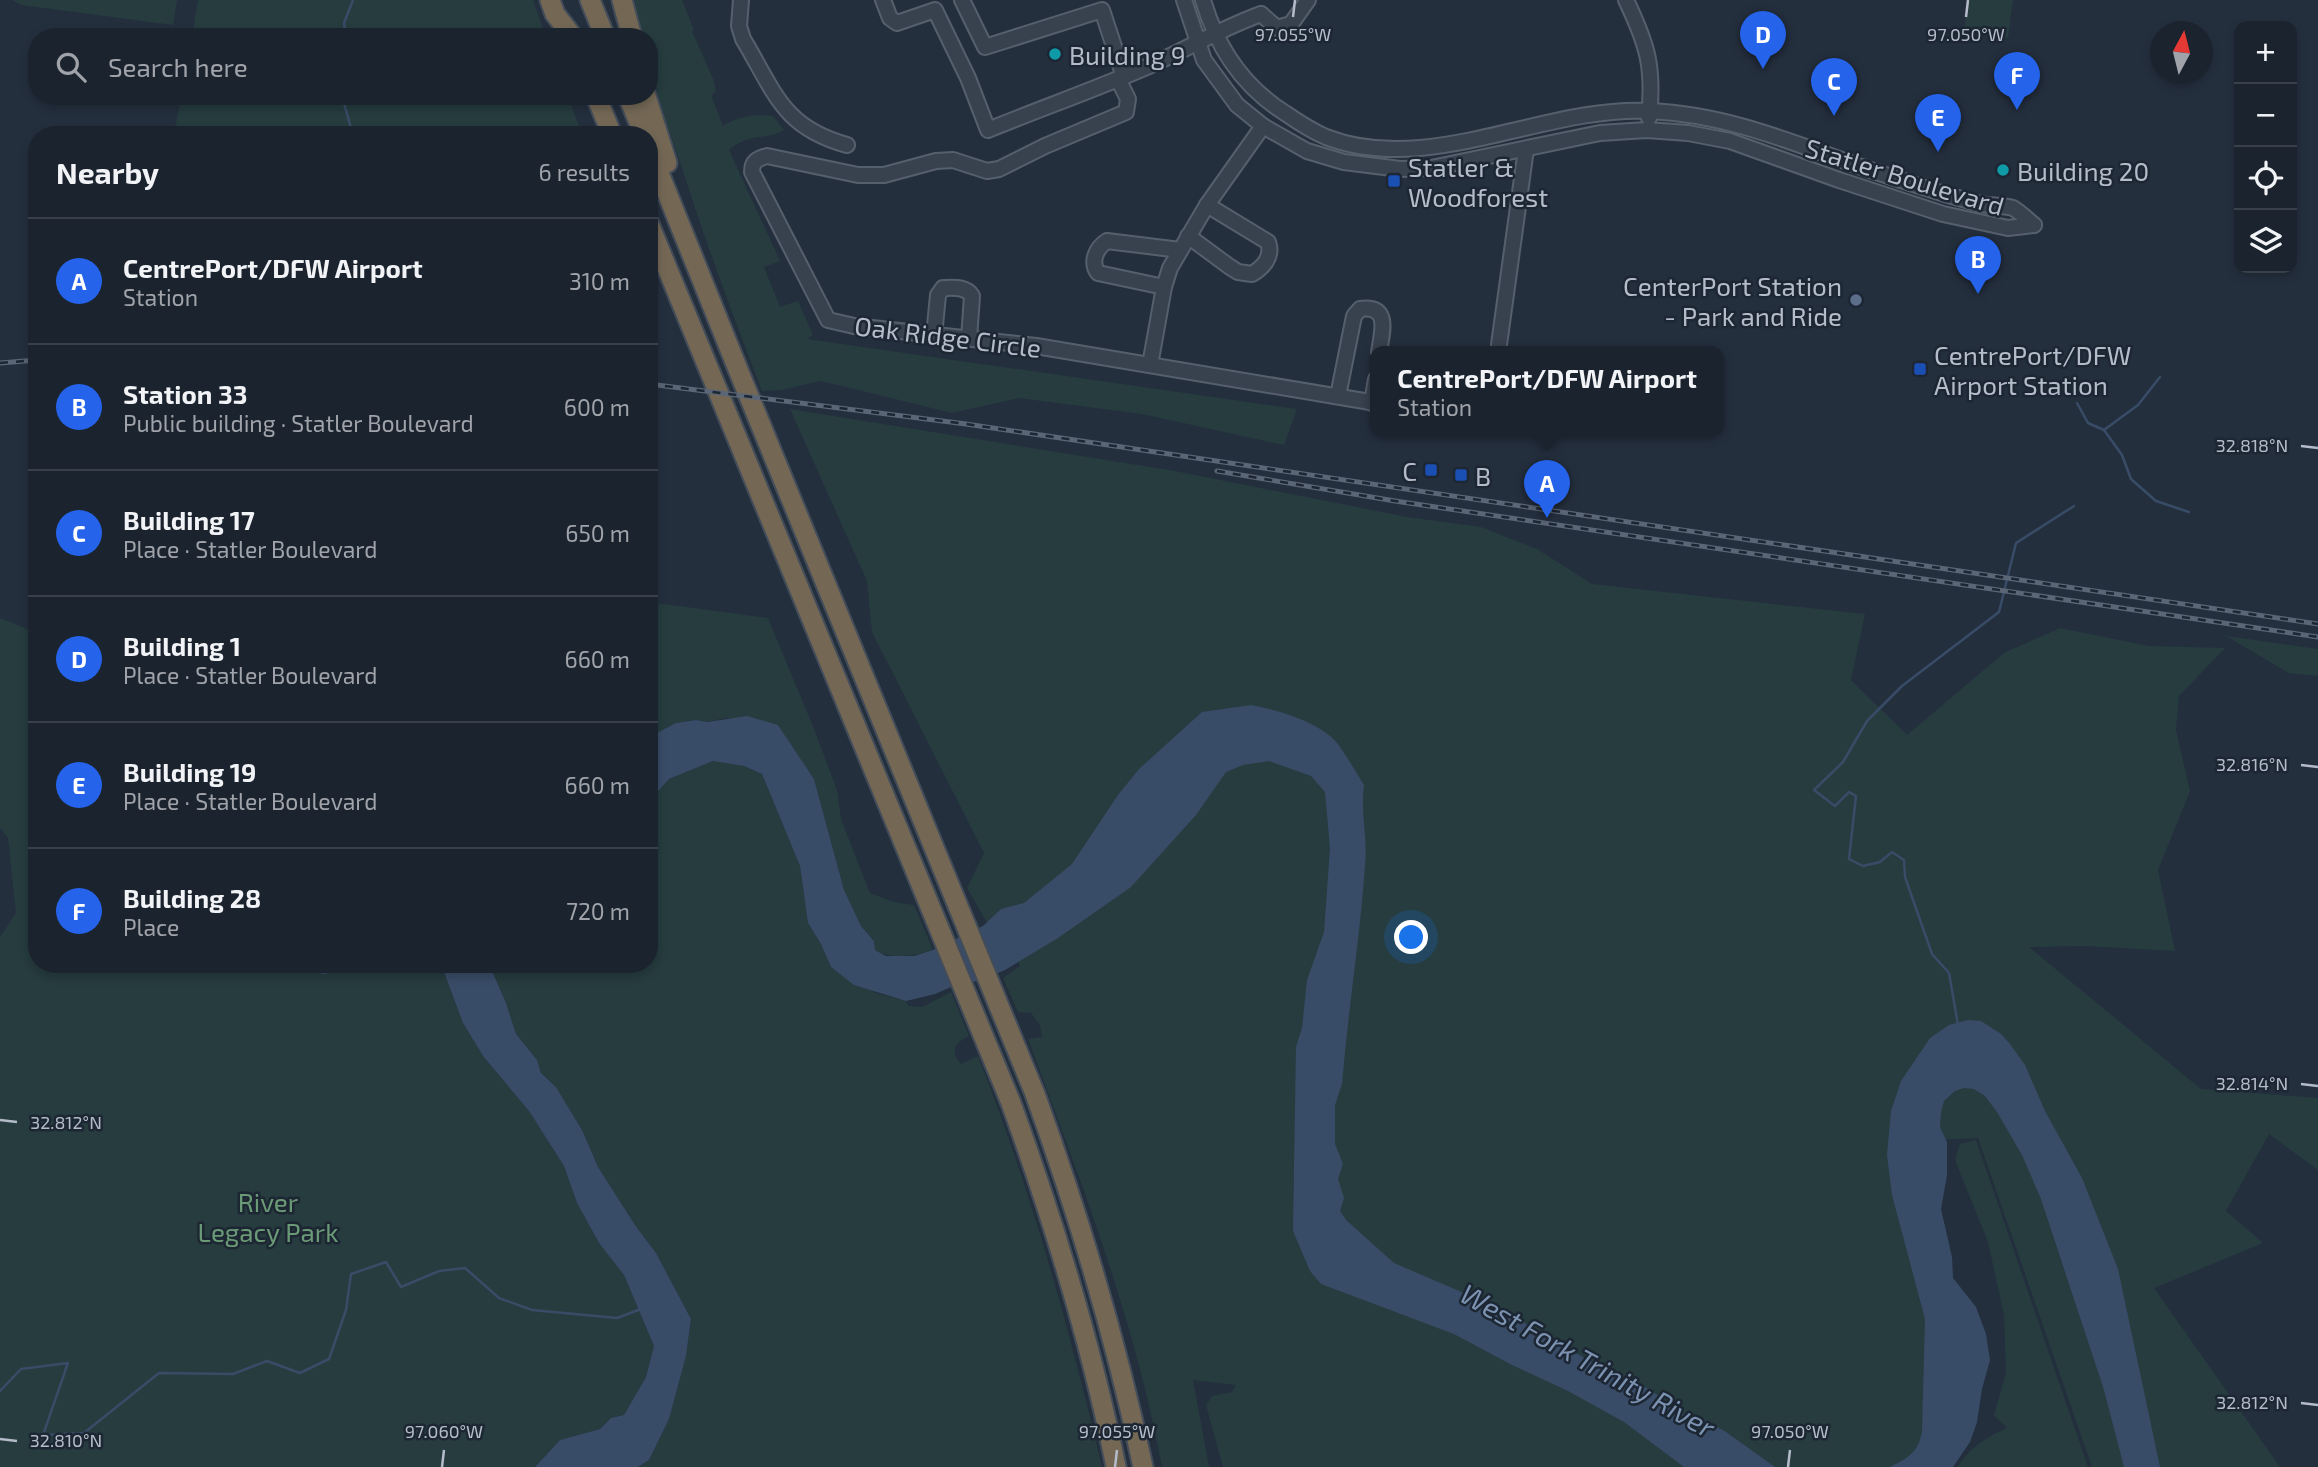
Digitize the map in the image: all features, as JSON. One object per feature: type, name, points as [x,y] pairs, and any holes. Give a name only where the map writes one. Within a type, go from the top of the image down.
[{"type":"highway","points":[[550,0],[555,13],[567,28]]},
{"type":"highway","points":[[563,0],[571,28]]},
{"type":"highway","points":[[590,0],[601,28]]},
{"type":"highway","points":[[622,0],[630,28]]},
{"type":"highway","points":[[600,105],[608,126]]},
{"type":"highway","points":[[632,105],[640,126]]},
{"type":"highway","points":[[649,105],[655,126]]},
{"type":"highway","points":[[658,134],[676,191],[680,226]]},
{"type":"highway","points":[[658,171],[1010,1029],[1049,1133],[1081,1227],[1118,1359],[1143,1467]]},
{"type":"highway","points":[[658,246],[1016,1116],[1056,1237],[1094,1371],[1116,1467]]},
{"type":"street","points":[[740,0],[739,26],[743,39],[785,111],[807,129],[847,145]]},
{"type":"street","points":[[883,0],[890,18],[897,23],[935,10],[968,78],[988,130],[1121,78],[1198,44],[1259,7],[1277,28],[1291,24],[1308,0]]},
{"type":"street","points":[[962,0],[985,47],[1102,5],[1121,78]]},
{"type":"street","name":"Statler Boulevard","points":[[1184,0],[1204,60],[1237,105],[1263,126],[1307,151],[1344,162],[1387,168],[1431,169],[1600,133],[1647,130],[1688,133],[1730,141],[1943,214],[2008,228],[2034,225],[2013,208],[1948,195],[1732,122],[1649,111],[1608,112],[1564,119],[1429,147],[1386,148],[1346,143],[1308,128],[1277,108],[1245,80],[1225,54],[1214,33],[1203,0]]},
{"type":"street","points":[[1626,0],[1645,42],[1651,88],[1647,130]]},
{"type":"street","name":"Oak Ridge Circle","points":[[1121,78],[1128,99],[1126,112],[1045,146],[999,169],[986,171],[953,160],[936,161],[884,175],[858,175],[767,156],[757,159],[752,164],[751,172],[828,320],[854,326],[1036,346],[1370,402]]},
{"type":"street","points":[[1150,365],[1170,268],[1207,205],[1263,126]]},
{"type":"street","points":[[1787,160],[1793,141]]},
{"type":"street","points":[[1429,147],[1431,169]]},
{"type":"street","points":[[1500,346],[1526,149]]},
{"type":"street","points":[[1188,236],[1238,272],[1252,274],[1262,268],[1269,252],[1268,243],[1207,205]]},
{"type":"street","points":[[1164,287],[1098,272],[1094,261],[1096,252],[1107,241],[1180,250]]},
{"type":"street","points":[[934,336],[938,295],[943,288],[956,288],[966,290],[972,296],[969,339]]},
{"type":"street","points":[[1338,396],[1353,316],[1360,309],[1374,310],[1381,316],[1383,322],[1380,346]]},
{"type":"green space","points":[[12,0],[177,0],[173,25],[21,5]]},
{"type":"green space","points":[[198,0],[533,0],[543,28],[193,28]]},
{"type":"green space","points":[[634,0],[682,0],[714,81],[716,92],[711,95],[723,126],[741,118],[766,115],[773,116],[784,130],[770,136],[751,138],[729,150],[780,261],[764,267],[780,307],[798,301],[813,335],[807,339],[1297,409],[1284,445],[1142,414],[1019,398],[952,413],[821,381],[781,390],[762,391],[730,307],[658,96],[658,28],[641,28]]},
{"type":"green space","points":[[1968,0],[2013,0],[2008,38],[1964,31]]},
{"type":"green space","points":[[179,105],[571,105],[579,126],[176,126]]},
{"type":"green space","points":[[790,409],[1175,471],[1407,517],[1481,527],[1537,549],[1592,584],[1865,614],[1851,680],[1907,735],[2004,653],[2060,628],[2149,646],[2225,648],[2179,696],[2176,730],[2190,791],[2158,870],[2175,951],[2085,946],[2029,947],[2201,1089],[2318,1098],[2318,1170],[2269,1134],[2226,1211],[2263,1243],[2154,1288],[2280,1467],[2092,1467],[1978,1138],[1905,1141],[1928,1237],[1926,1467],[1223,1467],[1206,1405],[1212,1396],[1232,1392],[1236,1385],[1193,1380],[1209,1467],[1162,1467],[1151,1412],[1121,1304],[1086,1197],[1028,1039],[1042,1037],[1040,1025],[1031,1013],[1018,1012],[1003,978],[1020,966],[1014,955],[1000,945],[967,888],[984,853],[872,632],[867,581]]},
{"type":"green space","points":[[658,603],[768,618],[837,790],[841,819],[870,893],[894,902],[914,905],[933,950],[904,956],[875,950],[874,940],[861,926],[844,890],[814,779],[778,725],[726,718],[676,723],[658,732]]},
{"type":"green space","name":"River Legacy Park","points":[[0,618],[28,629],[28,973],[444,973],[463,1023],[483,1056],[529,1111],[564,1166],[577,1203],[599,1243],[624,1275],[654,1346],[646,1377],[624,1415],[611,1418],[600,1429],[560,1440],[535,1467],[0,1467],[0,937],[16,913],[8,838],[0,828]]},
{"type":"green space","points":[[2226,636],[2318,649],[2318,676],[2289,673]]},
{"type":"green space","points":[[713,761],[744,766],[762,774],[800,866],[808,923],[831,967],[876,993],[906,1001],[908,1006],[922,1007],[951,992],[969,1036],[957,1044],[955,1055],[961,1064],[978,1056],[997,1106],[1048,1259],[1102,1467],[638,1467],[649,1460],[669,1419],[686,1356],[691,1319],[656,1253],[598,1167],[582,1130],[556,1087],[541,1073],[537,1060],[516,1034],[493,973],[658,973],[658,791],[669,779]]},
{"type":"green space","points":[[1976,1140],[2088,1467],[1957,1467],[1979,1444],[2007,1428],[1994,1415],[2006,1373],[2004,1315],[1988,1242],[1955,1160],[1960,1144]]},
{"type":"water","points":[[1251,705],[1309,723],[1337,743],[1364,785],[1366,855],[1363,892],[1342,1084],[1335,1105],[1335,1144],[1343,1164],[1338,1179],[1344,1198],[1340,1211],[1346,1220],[1394,1263],[1501,1309],[1610,1373],[1649,1389],[1687,1417],[1698,1416],[1726,1432],[1775,1467],[1684,1467],[1624,1422],[1568,1391],[1454,1334],[1321,1284],[1310,1271],[1293,1231],[1296,1047],[1302,1028],[1307,980],[1324,932],[1330,848],[1325,792],[1311,776],[1269,761],[1243,765],[1226,772],[1196,815],[1131,887],[1058,938],[1005,970],[981,980],[906,1001],[854,985],[831,967],[808,923],[800,866],[762,774],[744,766],[713,761],[669,779],[658,791],[658,732],[676,723],[747,716],[778,725],[814,779],[844,890],[861,926],[874,941],[875,950],[886,956],[914,956],[983,926],[1001,909],[1024,903],[1072,864],[1118,795],[1139,769],[1202,712]]},
{"type":"water","points":[[444,973],[493,973],[516,1034],[537,1060],[541,1073],[556,1087],[582,1130],[598,1167],[656,1253],[691,1319],[686,1356],[669,1419],[649,1460],[638,1467],[535,1467],[560,1440],[600,1429],[611,1418],[624,1415],[646,1377],[654,1346],[624,1275],[599,1243],[577,1203],[564,1166],[529,1111],[483,1056],[463,1023]]},
{"type":"water","points":[[1968,1020],[1981,1021],[2001,1034],[2010,1044],[2025,1065],[2045,1111],[2082,1178],[2118,1269],[2160,1467],[2124,1467],[2104,1390],[2041,1199],[2022,1155],[1997,1112],[1985,1096],[1974,1089],[1964,1088],[1955,1091],[1944,1101],[1941,1112],[1940,1127],[1947,1142],[1947,1175],[1941,1209],[1952,1257],[1953,1278],[1976,1307],[1986,1334],[1990,1360],[1977,1422],[1970,1442],[1953,1467],[1890,1467],[1912,1454],[1921,1438],[1925,1319],[1892,1195],[1887,1155],[1891,1111],[1901,1081],[1930,1038],[1949,1025]]},
{"type":"waterway","points":[[345,28],[344,23],[353,0]]},
{"type":"waterway","points":[[345,105],[350,126]]},
{"type":"waterway","points":[[2104,430],[2138,405],[2160,377]]},
{"type":"waterway","points":[[2077,403],[2088,423],[2104,430],[2122,455],[2131,479],[2156,501],[2189,512]]},
{"type":"waterway","points":[[1958,1025],[1949,973],[1932,954],[1905,877],[1904,860],[1892,852],[1880,862],[1863,866],[1849,859],[1856,796],[1849,792],[1835,806],[1814,790],[1843,762],[1867,721],[1902,686],[1999,612],[2016,543],[2074,506]]},
{"type":"waterway","points":[[0,1391],[21,1369],[68,1363],[43,1435],[84,1433],[159,1373],[233,1374],[267,1361],[300,1373],[329,1359],[346,1310],[351,1274],[386,1262],[401,1287],[439,1271],[465,1268],[499,1298],[532,1310],[617,1318],[641,1309]]},
{"type":"railway","points":[[0,363],[28,361]]},
{"type":"railway","points":[[658,385],[966,424],[2318,624]]},
{"type":"railway","points":[[1217,471],[1395,501],[2318,637]]},
{"type":"place","name":"Building 9","points":[[1055,54]]},
{"type":"place","name":"Building 1","points":[[1763,69]]},
{"type":"place","name":"Building 28","points":[[2017,110]]},
{"type":"place","name":"Building 17","points":[[1834,116]]},
{"type":"place","name":"Building 19","points":[[1938,152]]},
{"type":"place","name":"Building 20","points":[[2003,170]]},
{"type":"place","name":"Statler & Woodforest","points":[[1394,181]]},
{"type":"place","name":"Station 33","points":[[1978,294]]},
{"type":"place","name":"CenterPort Station - Park and Ride","points":[[1856,300]]},
{"type":"place","name":"CentrePort/DFW Airport Station","points":[[1920,369]]},
{"type":"place","name":"C","points":[[1431,470]]},
{"type":"place","name":"B","points":[[1461,475]]},
{"type":"place","name":"CentrePort/DFW Airport","points":[[1547,518]]},
{"type":"water label","name":"West Fork Trinity River","points":[[1588,1360]]}]
